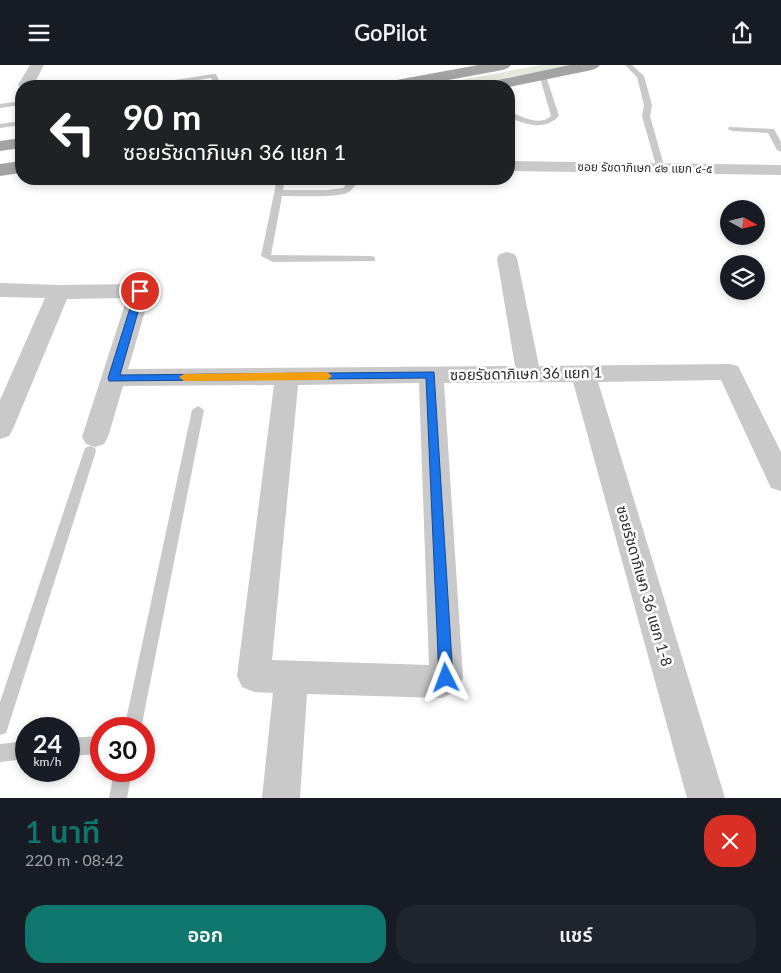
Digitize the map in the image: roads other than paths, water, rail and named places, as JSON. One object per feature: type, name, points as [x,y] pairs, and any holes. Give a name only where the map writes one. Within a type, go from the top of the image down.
[{"type":"main road","points":[[423,80],[503,65]]},
{"type":"main road","points":[[515,82],[592,65]]},
{"type":"main road","points":[[0,146],[15,144]]},
{"type":"main road","points":[[0,170],[15,168]]},
{"type":"street","points":[[29,80],[37,65]]},
{"type":"street","name":"ซอย รัชดาภิเษก ๔๒ แยก ๔-๕","points":[[515,166],[781,171]]},
{"type":"street","points":[[507,258],[529,374]]},
{"type":"street","points":[[0,290],[59,292],[140,291],[92,444]]},
{"type":"street","points":[[0,429],[59,292]]},
{"type":"street","name":"ซอยรัชดาภิเษก 36 แยก 1","points":[[113,378],[729,372],[781,481]]},
{"type":"street","name":"ซอยรัชดาภิเษก 36 แยก 1-8","points":[[583,373],[706,798]]},
{"type":"street","points":[[286,376],[254,676],[442,682],[445,681],[431,375]]},
{"type":"street","points":[[281,798],[291,678]]},
{"type":"lane","points":[[628,65],[640,76],[648,105],[646,116],[661,169]]},
{"type":"lane","points":[[187,80],[213,76],[215,80]]},
{"type":"lane","points":[[515,117],[524,122],[546,122],[555,116],[542,76]]},
{"type":"lane","points":[[0,106],[15,104]]},
{"type":"lane","points":[[0,126],[15,124]]},
{"type":"lane","points":[[732,129],[771,131],[781,151]]},
{"type":"lane","points":[[280,185],[266,257],[273,259],[371,259]]},
{"type":"lane","points":[[278,193],[328,193],[346,190],[350,185]]},
{"type":"lane","points":[[134,717],[198,410]]},
{"type":"lane","points":[[0,727],[92,444]]},
{"type":"lane","points":[[0,753],[15,752]]},
{"type":"lane","points":[[118,798],[121,782]]}]
